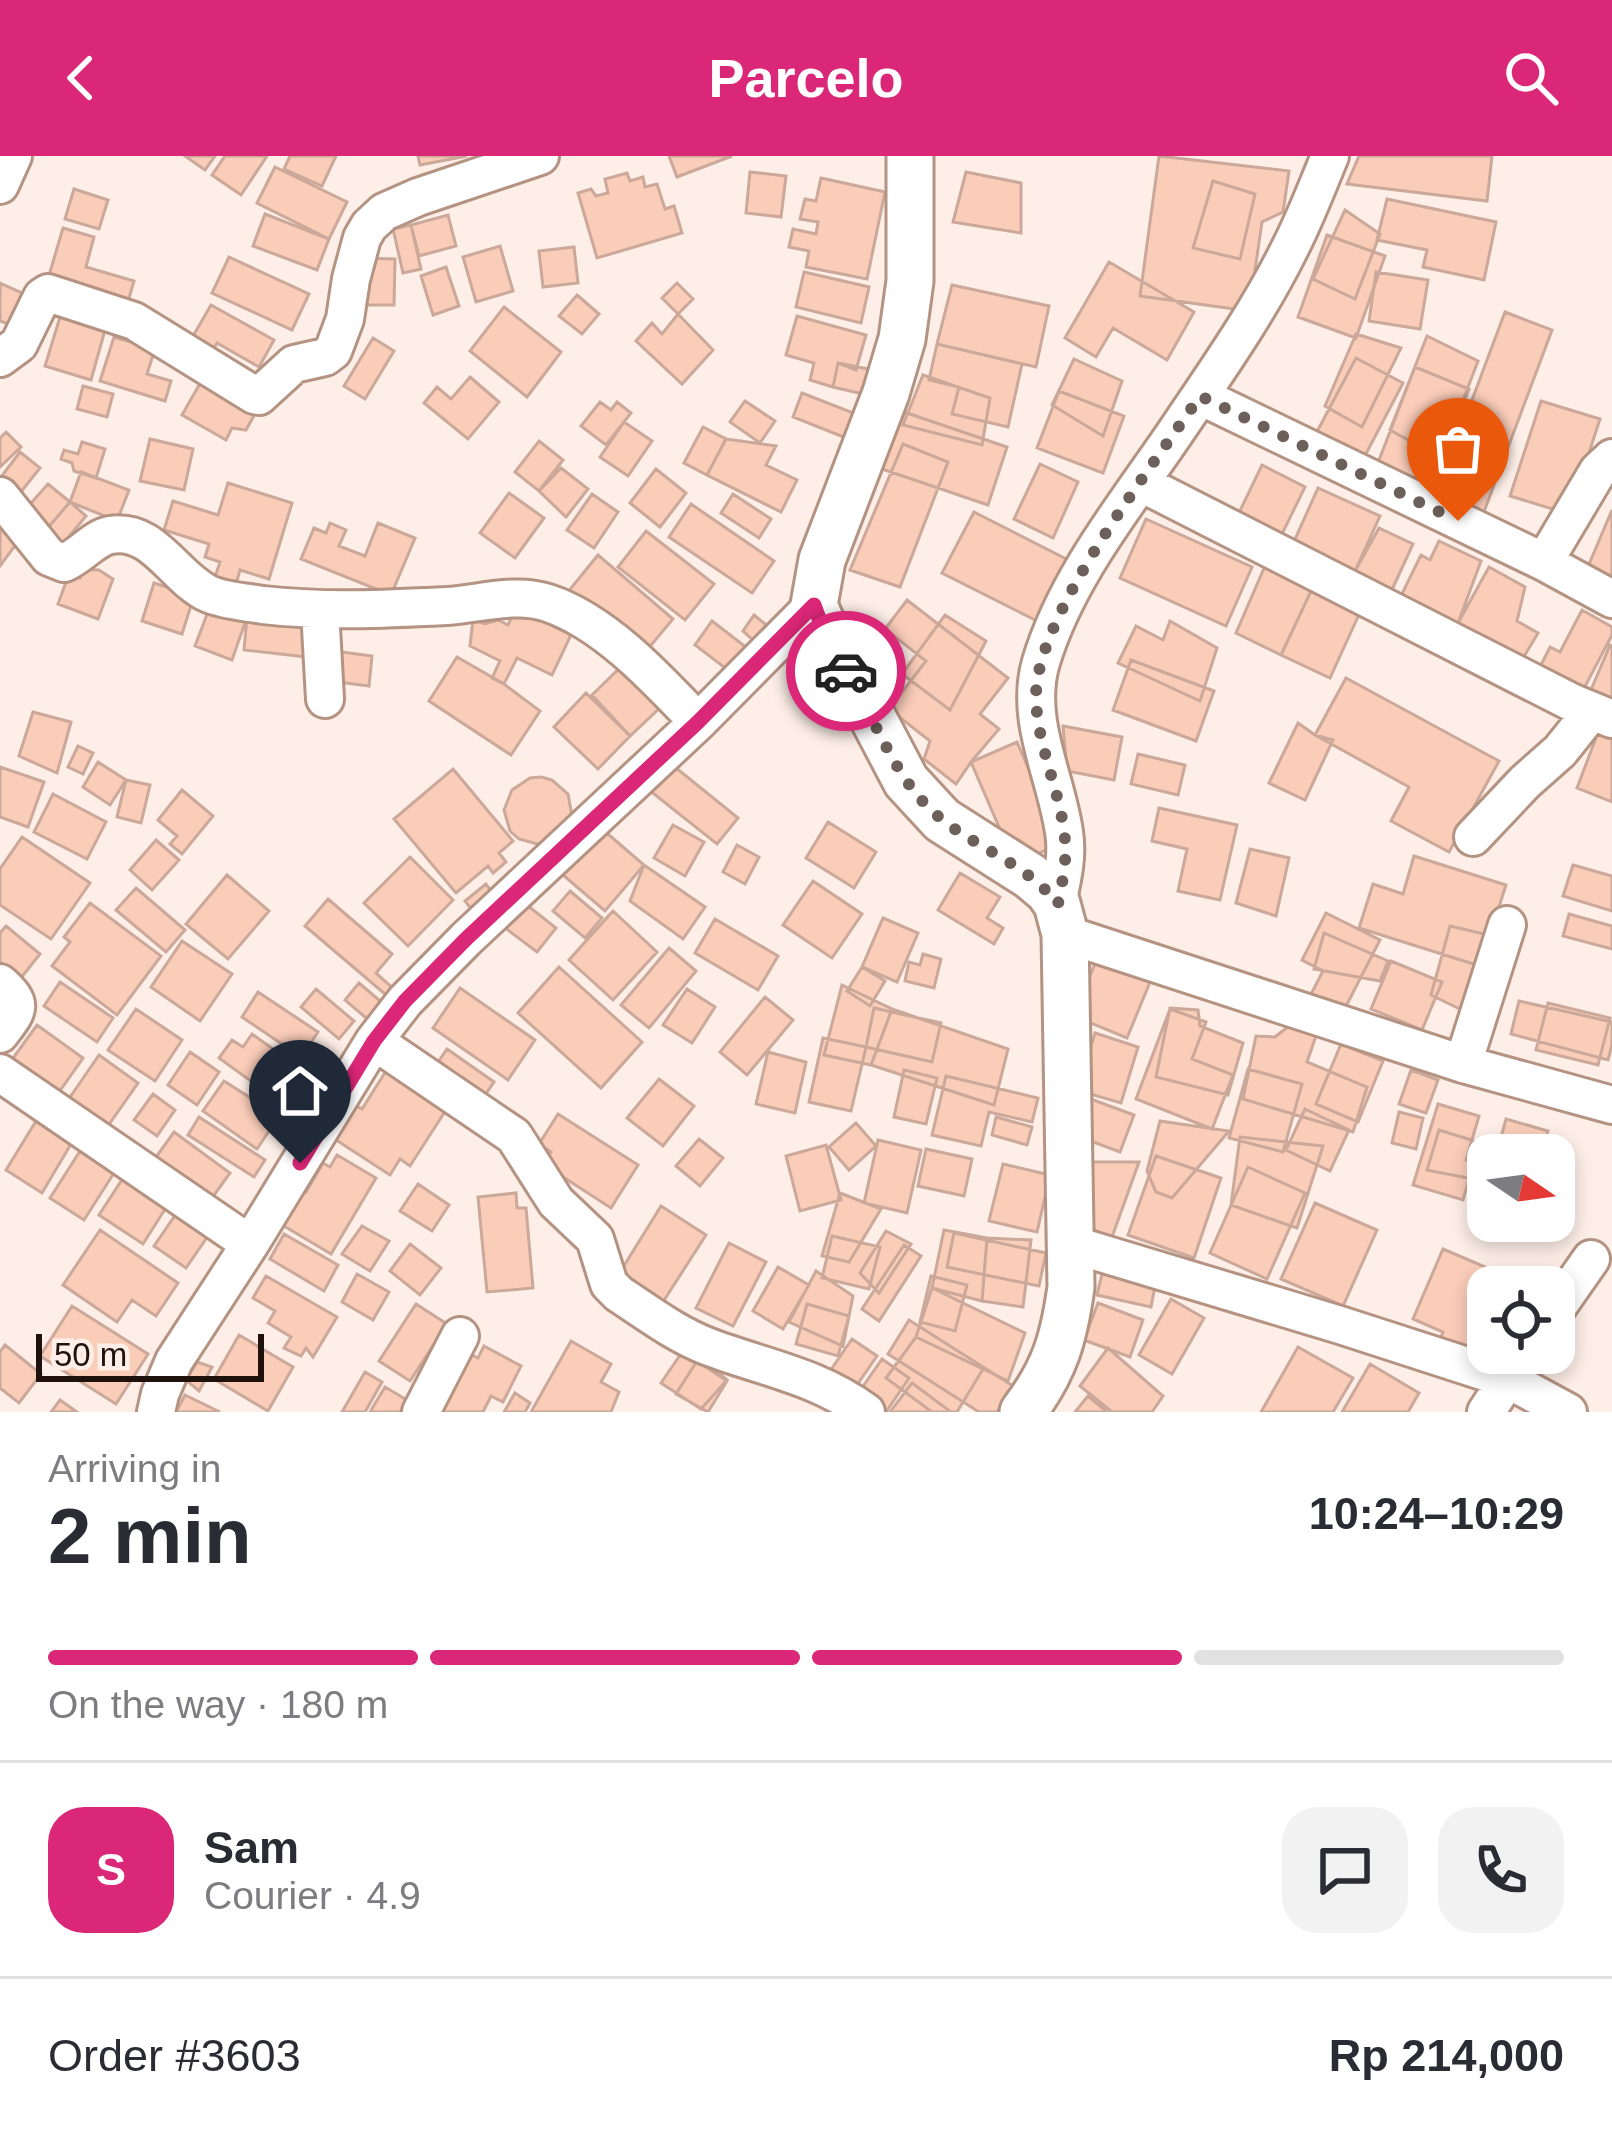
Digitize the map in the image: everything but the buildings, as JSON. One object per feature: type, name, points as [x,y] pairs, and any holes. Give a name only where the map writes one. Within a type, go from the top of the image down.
[{"type":"street","points":[[0,185],[13,156]]},
{"type":"street","points":[[0,358],[19,344],[48,293],[134,321],[260,396],[294,364],[333,351],[345,319],[362,238],[384,212],[540,156]]},
{"type":"street","points":[[910,156],[910,281],[902,339],[822,560],[814,605],[834,652],[906,781],[942,820],[1048,891],[1061,919],[1463,1064],[1612,1105]]},
{"type":"street","points":[[1023,1412],[1057,1357],[1071,1287],[1061,919],[1065,835],[1037,717],[1040,664],[1090,559],[1249,322],[1291,248],[1330,156]]},
{"type":"street","points":[[1200,396],[1612,599]]},
{"type":"street","points":[[1544,562],[1598,471],[1612,458]]},
{"type":"street","points":[[1141,483],[1602,715],[1525,782],[1472,837]]},
{"type":"street","points":[[0,496],[50,557],[64,563],[104,535],[124,534],[155,546],[208,594],[254,603],[320,610],[542,600],[590,625],[638,662],[698,722]]},
{"type":"street","points":[[156,1412],[174,1361],[374,1041],[405,1001],[814,605]]},
{"type":"street","points":[[320,610],[325,699]]},
{"type":"street","points":[[1463,1064],[1507,926]]},
{"type":"street","points":[[0,983],[17,1007],[0,1034]]},
{"type":"street","points":[[374,1041],[514,1136],[556,1202],[595,1239],[609,1284],[619,1294],[706,1346],[801,1375],[866,1412]]},
{"type":"street","points":[[0,1073],[250,1244]]},
{"type":"street","points":[[1071,1244],[1340,1325],[1467,1355]]},
{"type":"street","points":[[1575,1283],[1592,1259]]},
{"type":"street","points":[[421,1412],[460,1336]]},
{"type":"street","points":[[1486,1412],[1511,1374]]},
{"type":"street","points":[[1525,1374],[1568,1412]]},
{"type":"way so far","points":[[846,671],[920,798],[942,820],[1030,876],[1058,904],[1065,835],[1037,717],[1040,664],[1090,559],[1200,396],[1458,521]]},
{"type":"route","points":[[300,1163],[374,1041],[405,1001],[814,605],[846,671]]}]
